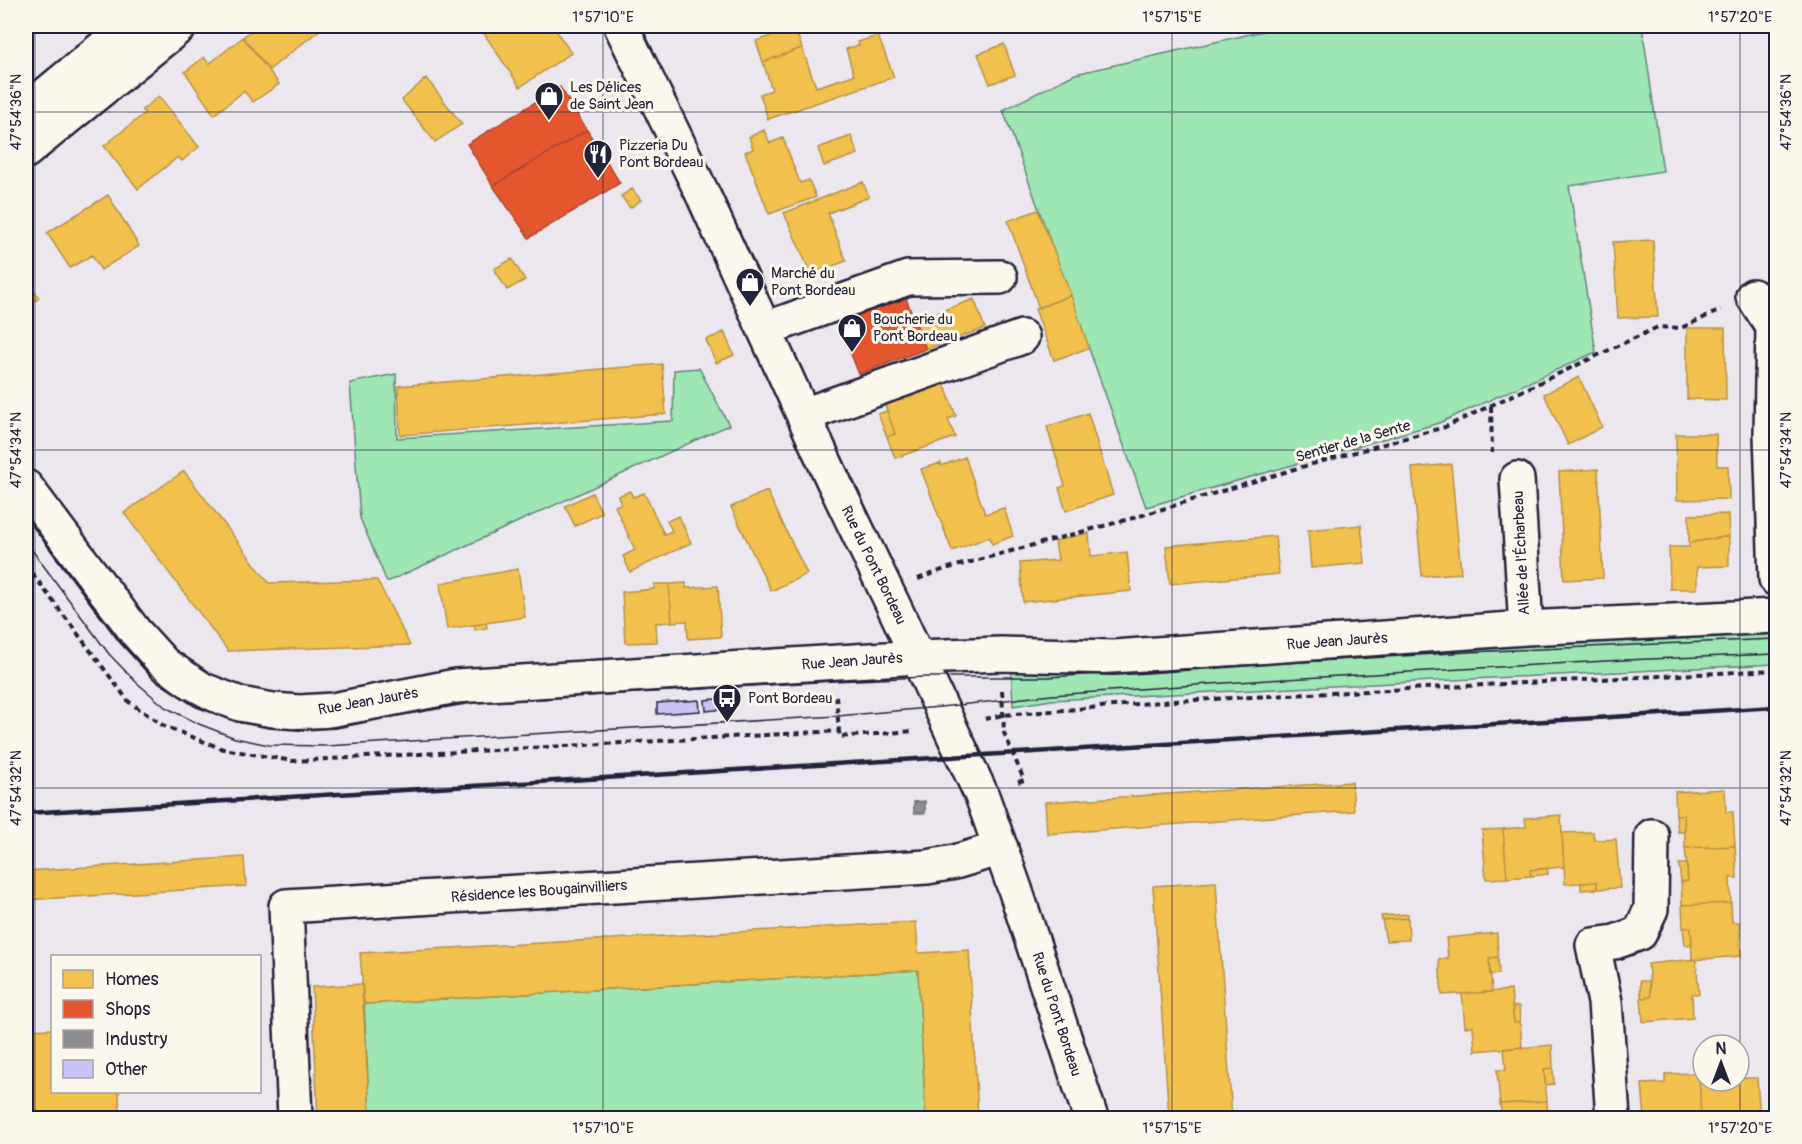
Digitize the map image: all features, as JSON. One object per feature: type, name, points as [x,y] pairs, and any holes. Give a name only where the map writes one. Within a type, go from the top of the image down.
[{"type":"street","points":[[26,111],[129,26]]},
{"type":"street","points":[[26,132],[160,26]]},
{"type":"street","points":[[26,151],[180,26]]},
{"type":"street","name":"Rue du Pont Bordeau","points":[[621,26],[704,197],[982,796],[1091,1119]]},
{"type":"street","points":[[765,329],[908,278],[1000,277]]},
{"type":"street","points":[[1753,296],[1773,327],[1771,434],[1776,579]]},
{"type":"street","points":[[804,415],[1022,337]]},
{"type":"street","name":"Allée de l'Écharbeau","points":[[1517,479],[1526,628]]},
{"type":"street","name":"Rue Jean Jaurès","points":[[26,487],[134,631],[164,664],[203,690],[240,704],[272,711],[333,710],[456,686],[918,657],[1001,654],[1114,657],[1526,628],[1776,616]]},
{"type":"street","points":[[1614,1119],[1605,1002],[1593,945],[1616,942],[1640,933],[1651,909],[1652,837]]},
{"type":"street","name":"Résidence les Bougainvilliers","points":[[295,1119],[286,906],[927,867],[955,862],[1001,848]]},
{"type":"path","name":"Sentier de la Sente","points":[[909,582],[945,569],[1445,428],[1658,327],[1680,328],[1753,296]]},
{"type":"path","points":[[26,565],[129,702],[164,726],[223,749],[293,761],[839,730]]},
{"type":"path","points":[[835,692],[840,737],[926,730],[1003,715],[1174,701],[1776,670]]},
{"type":"path","points":[[1002,689],[1004,733],[1024,780],[1008,786]]},
{"type":"green space","points":[[1286,26],[1642,26],[1663,171],[1569,186],[1596,352],[1439,423],[1146,507],[1003,110],[1075,74]]},
{"type":"green space","points":[[699,368],[729,425],[387,582],[360,518],[350,383],[396,374],[397,438],[673,421],[674,370]]},
{"type":"green space","points":[[1776,630],[1776,664],[1052,700],[1013,706],[1011,663]]},
{"type":"green space","points":[[918,970],[926,1118],[370,1118],[364,1004]]},
{"type":"building: Homes","points":[[257,26],[321,26],[322,28],[269,70],[243,37]]},
{"type":"building: Homes","points":[[486,26],[553,26],[571,53],[520,87],[481,29]]},
{"type":"building: Homes","points":[[795,28],[802,48],[763,62],[756,41]]},
{"type":"building: Homes","points":[[878,36],[894,77],[768,119],[760,94],[772,90],[763,62],[802,48],[816,87],[854,75],[846,49],[859,45],[858,42]]},
{"type":"building: Homes","points":[[243,37],[279,84],[253,102],[244,91],[214,115],[185,72],[204,57],[209,64]]},
{"type":"building: Homes","points":[[1004,44],[1015,75],[990,84],[978,54]]},
{"type":"building: Homes","points":[[426,78],[462,124],[435,142],[402,100]]},
{"type":"building: Homes","points":[[159,96],[199,147],[182,161],[178,157],[138,189],[104,146],[145,113],[142,110]]},
{"type":"building: Homes","points":[[764,130],[770,143],[783,138],[800,183],[809,180],[816,197],[769,214],[745,152],[753,149],[749,137]]},
{"type":"building: Homes","points":[[851,136],[858,154],[824,166],[818,148]]},
{"type":"building: Homes","points":[[863,182],[869,197],[828,213],[846,261],[811,274],[784,213]]},
{"type":"building: Homes","points":[[632,189],[641,200],[630,208],[621,196]]},
{"type":"building: Homes","points":[[108,195],[139,246],[101,270],[92,255],[70,268],[47,233]]},
{"type":"building: Homes","points":[[1038,210],[1071,295],[1039,308],[1008,221]]},
{"type":"building: Homes","points":[[1653,240],[1658,317],[1618,318],[1613,242]]},
{"type":"building: Homes","points":[[512,259],[525,280],[507,290],[494,269]]},
{"type":"building: Homes","points":[[26,278],[39,298],[26,307]]},
{"type":"building: Homes","points":[[1071,295],[1089,348],[1054,360],[1035,309]]},
{"type":"building: Homes","points":[[974,299],[985,328],[926,349],[915,321]]},
{"type":"building: Homes","points":[[1687,328],[1725,328],[1726,400],[1687,399]]},
{"type":"building: Homes","points":[[724,332],[734,355],[716,363],[706,340]]},
{"type":"building: Homes","points":[[662,364],[666,414],[400,435],[398,386]]},
{"type":"building: Homes","points":[[941,375],[956,416],[948,419],[955,437],[895,458],[887,437],[895,434],[882,396]]},
{"type":"building: Homes","points":[[1579,377],[1602,427],[1568,445],[1544,394]]},
{"type":"building: Homes","points":[[887,411],[895,434],[887,437],[878,414]]},
{"type":"building: Homes","points":[[1088,413],[1113,495],[1066,511],[1059,488],[1065,486],[1047,427]]},
{"type":"building: Homes","points":[[1676,434],[1716,434],[1717,466],[1728,466],[1729,499],[1677,500]]},
{"type":"building: Homes","points":[[965,457],[985,514],[1004,508],[1013,536],[992,544],[989,537],[952,551],[921,469],[941,463],[941,466]]},
{"type":"building: Homes","points":[[1451,464],[1461,573],[1422,576],[1412,468]]},
{"type":"building: Homes","points":[[1598,469],[1603,578],[1564,580],[1559,472]]},
{"type":"building: Homes","points":[[184,471],[269,583],[377,580],[410,645],[228,651],[124,513]]},
{"type":"building: Homes","points":[[630,491],[633,497],[644,493],[664,534],[672,531],[667,521],[679,516],[691,543],[630,572],[623,556],[635,550],[615,506],[621,504],[618,496]]},
{"type":"building: Homes","points":[[767,491],[807,574],[771,591],[731,507]]},
{"type":"building: Homes","points":[[592,493],[602,513],[575,526],[565,506]]},
{"type":"building: Homes","points":[[1728,514],[1729,536],[1689,543],[1689,515]]},
{"type":"building: Homes","points":[[1361,525],[1365,563],[1311,568],[1308,530]]},
{"type":"building: Homes","points":[[1089,533],[1091,556],[1127,552],[1131,591],[1023,602],[1020,563],[1058,560],[1055,541]]},
{"type":"building: Homes","points":[[1275,536],[1279,574],[1170,584],[1166,546]]},
{"type":"building: Homes","points":[[1729,536],[1729,566],[1697,567],[1697,589],[1670,589],[1669,547],[1689,547],[1689,543]]},
{"type":"building: Homes","points":[[518,569],[525,617],[447,629],[440,583]]},
{"type":"building: Homes","points":[[686,583],[686,588],[718,586],[721,637],[688,639],[687,621],[672,622],[669,584]]},
{"type":"building: Homes","points":[[654,584],[669,584],[672,622],[656,623],[657,642],[625,643],[622,592],[654,589]]},
{"type":"building: Homes","points":[[486,623],[487,628],[475,630],[474,625]]},
{"type":"building: Homes","points":[[1352,782],[1354,811],[1047,834],[1045,802]]},
{"type":"building: Homes","points":[[1725,789],[1726,812],[1733,812],[1735,846],[1685,848],[1684,815],[1676,815],[1675,792]]},
{"type":"building: Homes","points":[[1561,815],[1564,867],[1530,870],[1531,876],[1507,878],[1503,829],[1526,827],[1525,818]]},
{"type":"building: Homes","points":[[1676,815],[1684,815],[1685,832],[1678,832]]},
{"type":"building: Homes","points":[[1503,829],[1507,878],[1486,879],[1482,830]]},
{"type":"building: Homes","points":[[1593,832],[1594,840],[1616,839],[1620,888],[1597,889],[1597,882],[1565,884],[1562,833]]},
{"type":"building: Homes","points":[[1735,846],[1737,878],[1730,878],[1731,903],[1682,905],[1681,882],[1688,881],[1685,848]]},
{"type":"building: Homes","points":[[244,857],[246,886],[26,900],[26,871]]},
{"type":"building: Homes","points":[[1679,864],[1687,864],[1688,881],[1681,882]]},
{"type":"building: Homes","points":[[1547,868],[1548,874],[1531,876],[1530,870]]},
{"type":"building: Homes","points":[[1216,882],[1232,1118],[1169,1118],[1153,886]]},
{"type":"building: Homes","points":[[1597,882],[1597,889],[1581,890],[1581,883]]},
{"type":"building: Homes","points":[[1731,903],[1732,922],[1739,922],[1741,956],[1692,960],[1691,928],[1683,928],[1682,905]]},
{"type":"building: Homes","points":[[1408,914],[1408,918],[1382,920],[1381,916]]},
{"type":"building: Homes","points":[[1408,918],[1409,940],[1386,941],[1382,920]]},
{"type":"building: Homes","points":[[916,922],[918,953],[969,950],[978,1118],[926,1118],[918,970],[364,1004],[360,953]]},
{"type":"building: Homes","points":[[1683,928],[1691,928],[1692,945],[1685,945]]},
{"type":"building: Homes","points":[[1497,933],[1498,957],[1489,958],[1492,992],[1442,995],[1439,959],[1448,958],[1446,938]]},
{"type":"building: Homes","points":[[1498,957],[1499,974],[1490,975],[1489,958]]},
{"type":"building: Homes","points":[[1696,959],[1699,994],[1692,994],[1693,1018],[1643,1022],[1641,998],[1651,997],[1648,964]]},
{"type":"building: Homes","points":[[1640,981],[1649,981],[1651,997],[1641,998]]},
{"type":"building: Homes","points":[[362,984],[370,1118],[318,1118],[312,987]]},
{"type":"building: Homes","points":[[1511,990],[1514,1023],[1520,1022],[1522,1047],[1475,1051],[1473,1026],[1465,1027],[1462,994]]},
{"type":"building: Homes","points":[[1519,1006],[1520,1022],[1514,1023],[1512,1007]]},
{"type":"building: Homes","points":[[51,1029],[51,1093],[119,1093],[120,1118],[26,1118],[26,1030]]},
{"type":"building: Homes","points":[[1552,1045],[1553,1068],[1544,1069],[1547,1101],[1500,1104],[1497,1070],[1506,1070],[1504,1049]]},
{"type":"building: Homes","points":[[1553,1068],[1554,1084],[1545,1085],[1544,1069]]},
{"type":"building: Homes","points":[[1691,1073],[1691,1093],[1700,1093],[1701,1118],[1645,1118],[1642,1084],[1665,1083],[1665,1074]]},
{"type":"building: Homes","points":[[1751,1078],[1757,1078],[1760,1118],[1701,1118],[1700,1093],[1751,1093]]},
{"type":"building: Homes","points":[[1547,1101],[1548,1118],[1502,1118],[1500,1104]]},
{"type":"building: Shops","points":[[560,87],[587,130],[493,186],[467,144]]},
{"type":"building: Shops","points":[[587,130],[620,183],[529,238],[493,186]]},
{"type":"building: Shops","points":[[905,296],[926,349],[859,374],[838,322]]},
{"type":"building: Industry","points":[[925,801],[925,813],[914,813],[914,802]]},
{"type":"building: Other","points":[[727,698],[727,709],[706,711],[705,700]]},
{"type":"building: Other","points":[[699,700],[700,711],[657,714],[657,703]]},
{"type":"tram line","points":[[26,515],[122,642],[149,672],[179,695],[209,711],[241,723],[284,729],[326,728],[472,703],[834,681],[925,677],[1049,677],[1469,652],[1776,639]]},
{"type":"tram line","points":[[26,542],[109,654],[165,707],[235,738],[269,745],[326,746],[837,716],[1052,695],[1268,680],[1776,654]]},
{"type":"railway","points":[[26,813],[1776,707]]},
{"type":"place","name":"Les Délices de Saint Jean","points":[[549,122]]},
{"type":"place","name":"Pizzeria Du Pont Bordeau","points":[[598,180]]},
{"type":"place","name":"Marché du Pont Bordeau","points":[[750,308]]},
{"type":"place","name":"Boucherie du Pont Bordeau","points":[[852,354]]},
{"type":"place","name":"Pont Bordeau","points":[[727,724]]}]
